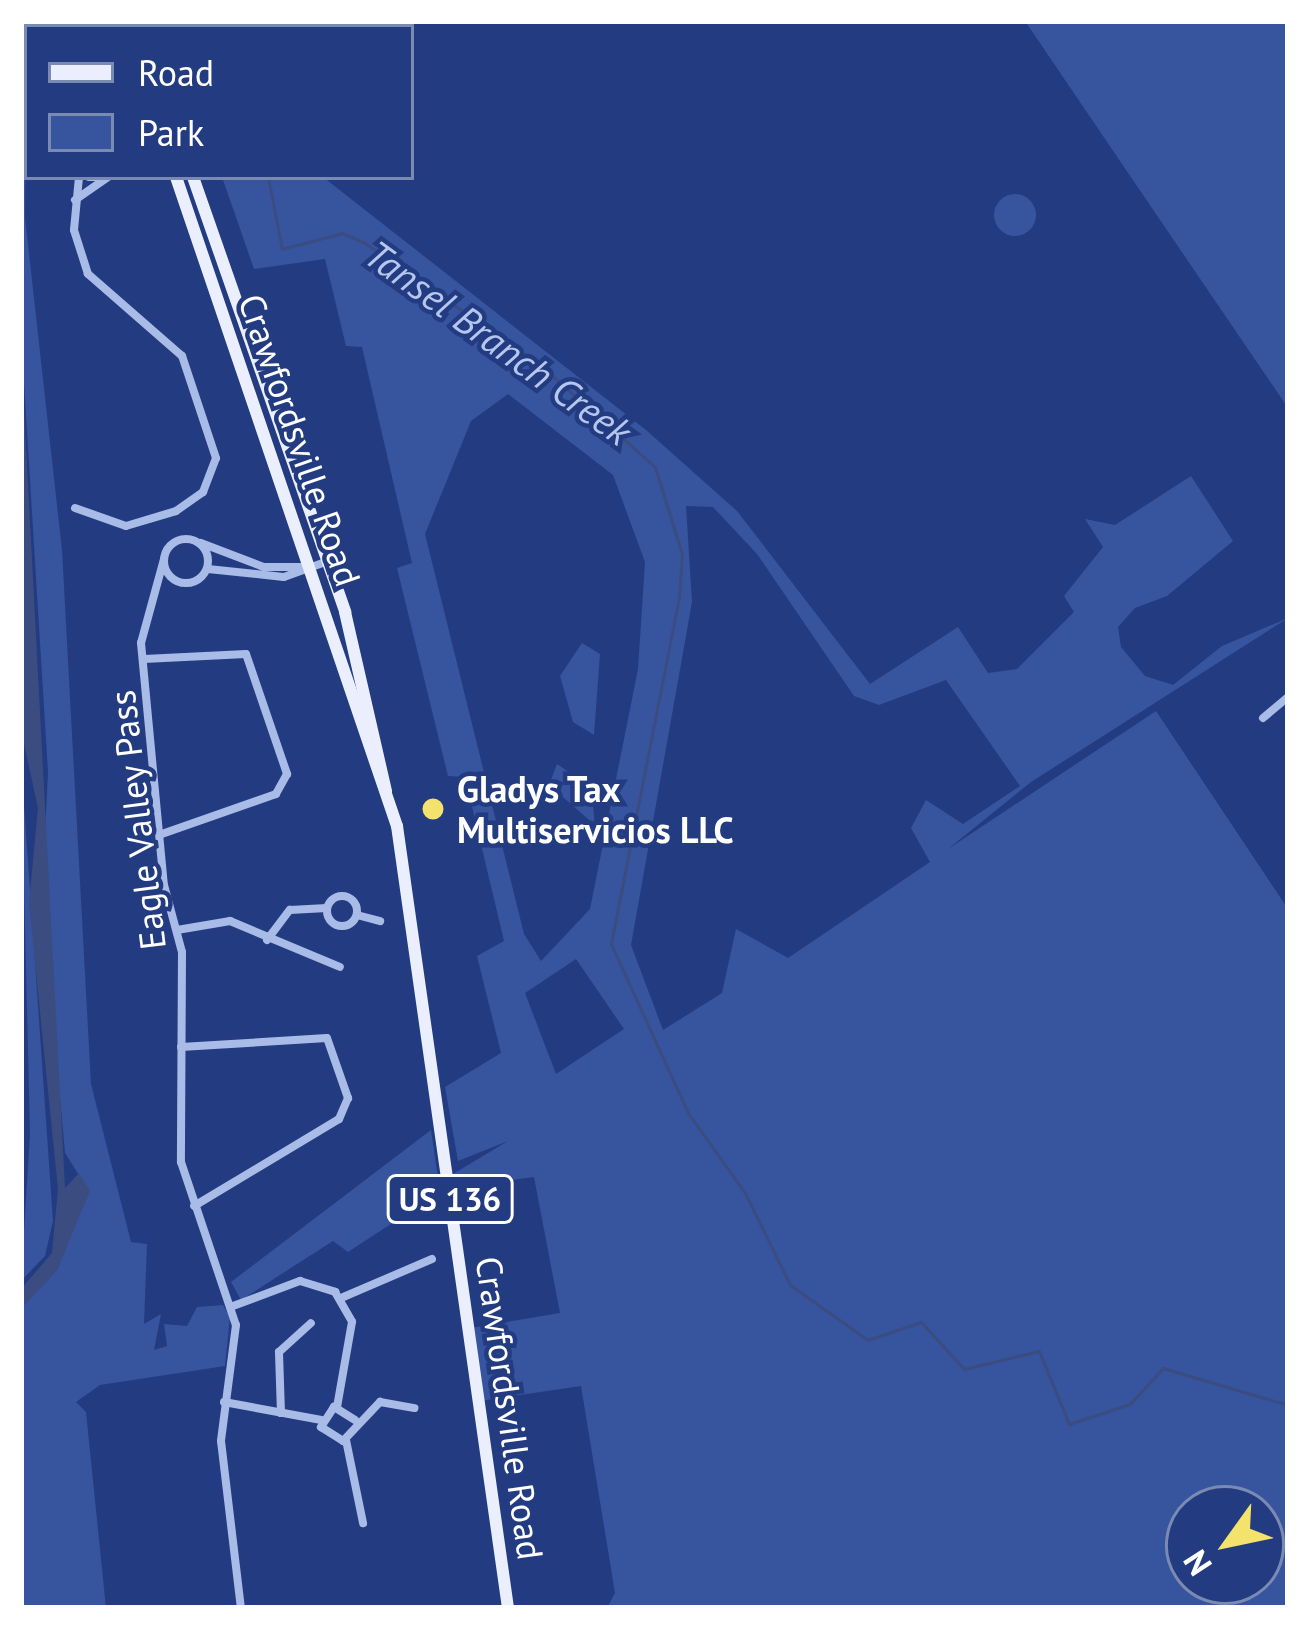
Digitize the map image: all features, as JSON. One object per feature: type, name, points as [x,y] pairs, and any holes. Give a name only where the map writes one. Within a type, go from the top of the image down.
[{"type":"main road","name":"Crawfordsville Road","points":[[177,180],[386,791]]},
{"type":"main road","name":"Crawfordsville Road","points":[[194,180],[328,560],[386,791],[508,1608]]},
{"type":"street","points":[[75,508],[126,526],[176,511],[203,492],[216,458],[182,356],[88,274],[75,200],[78,180]]},
{"type":"street","points":[[75,200],[100,180]]},
{"type":"street","points":[[176,580],[164,559],[174,542],[196,541],[263,567],[310,566]]},
{"type":"street","points":[[196,541],[206,570]]},
{"type":"street","name":"Eagle Valley Pass","points":[[164,559],[144,659],[177,930],[179,1147],[194,1206],[233,1306],[224,1402],[241,1608]]},
{"type":"street","points":[[154,591],[206,570],[276,578],[328,560]]},
{"type":"street","points":[[144,659],[241,651],[287,774],[280,791],[162,834]]},
{"type":"street","points":[[1263,718],[1288,697]]},
{"type":"street","points":[[267,940],[294,909],[327,908],[346,897],[357,915],[380,921]]},
{"type":"street","points":[[327,908],[339,926],[357,915]]},
{"type":"street","points":[[177,930],[230,921],[340,967]]},
{"type":"street","points":[[181,1047],[327,1037],[341,1053],[344,1113],[194,1206]]},
{"type":"street","points":[[233,1306],[300,1281],[341,1298],[432,1259]]},
{"type":"street","points":[[224,1402],[321,1420],[337,1407],[352,1332],[341,1298]]},
{"type":"street","points":[[281,1413],[279,1352],[311,1323]]},
{"type":"street","points":[[364,1522],[346,1440],[355,1420],[380,1402],[414,1408]]},
{"type":"street","points":[[337,1407],[355,1420]]},
{"type":"street","points":[[321,1420],[328,1438],[346,1440]]},
{"type":"green space","points":[[24,21],[40,21],[24,24],[25,217],[62,550],[91,1084],[131,1242],[147,1244],[144,1324],[161,1314],[154,1350],[167,1346],[164,1324],[187,1326],[197,1307],[223,1305],[230,1317],[225,1366],[100,1385],[76,1402],[86,1412],[106,1608],[21,1608],[21,1308],[57,1270],[89,1191],[65,1153],[42,897],[48,772],[21,334]]},
{"type":"green space","points":[[1025,21],[1288,21],[1288,408],[1122,164]]},
{"type":"green space","points":[[223,180],[327,180],[646,430],[737,511],[870,684],[958,627],[988,673],[1017,669],[1074,612],[1064,596],[1103,547],[1085,519],[1115,525],[1191,476],[1233,541],[1167,596],[1135,608],[1118,627],[1121,647],[1145,676],[1173,685],[1222,646],[1288,618],[1031,782],[948,849],[1156,711],[1288,909],[1288,1608],[607,1608],[615,1593],[581,1386],[480,1401],[471,1328],[560,1313],[534,1177],[450,1188],[448,1177],[508,1141],[458,1161],[445,1087],[501,1053],[477,956],[504,941],[465,777],[448,776],[397,568],[412,563],[362,347],[346,346],[325,259],[254,269]],"holes":[[[508,394],[613,475],[645,562],[638,669],[590,909],[541,961],[524,934],[425,534],[471,421]],[[686,506],[713,507],[757,554],[854,696],[879,705],[946,680],[1020,786],[963,824],[926,800],[911,828],[930,862],[788,958],[736,929],[722,993],[663,1030],[631,945],[692,602]],[[576,959],[624,1029],[556,1074],[525,993]]]},
{"type":"green space","points":[[1015,194],[1030,200],[1036,215],[1030,230],[1015,236],[1000,230],[994,215],[1000,200]]},
{"type":"green space","points":[[582,643],[600,654],[594,735],[573,722],[560,676]]},
{"type":"green space","points":[[21,761],[53,1221],[45,1256],[21,1281],[30,1134]]},
{"type":"green space","points":[[557,764],[591,787],[595,825],[549,785]]},
{"type":"green space","points":[[431,1130],[443,1213],[403,1216],[348,1252],[333,1241],[241,1300],[231,1282]]},
{"type":"shaded area","points":[[21,351],[65,1188],[79,1173],[90,1191],[57,1270],[21,1309],[21,1289],[52,1253],[58,1189],[29,903],[38,808],[21,730]]},
{"type":"waterway","name":"Tansel Branch Creek","points":[[269,180],[282,249],[342,233],[365,243],[539,364],[655,467],[682,554],[679,597],[611,944],[688,1113],[745,1193],[790,1285],[868,1340],[921,1322],[964,1369],[1039,1351],[1069,1424],[1130,1404],[1163,1368],[1288,1405]]},
{"type":"place","name":"Gladys Tax Multiservicios LLC","points":[[433,809]]}]
